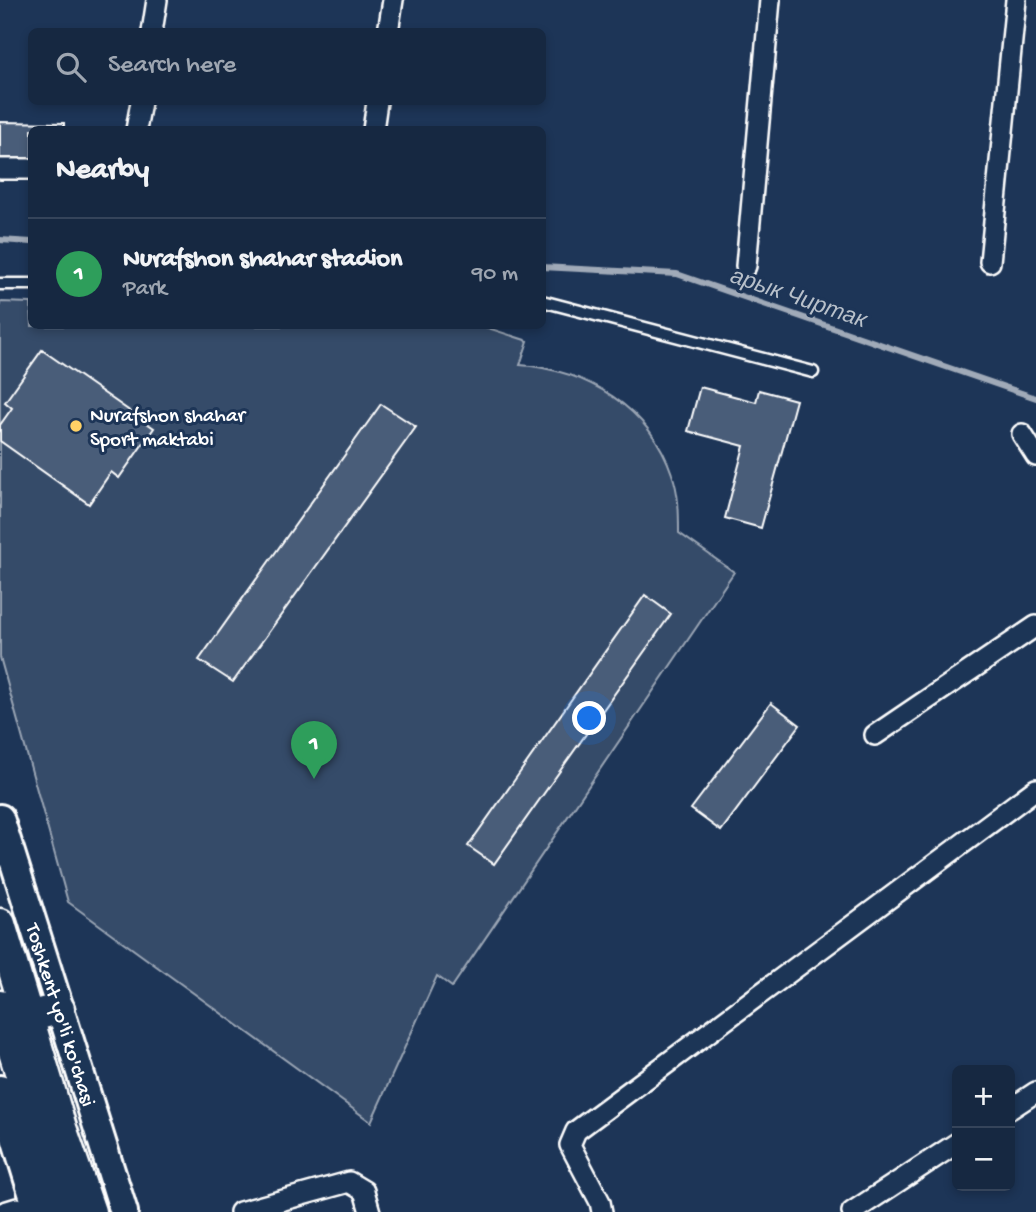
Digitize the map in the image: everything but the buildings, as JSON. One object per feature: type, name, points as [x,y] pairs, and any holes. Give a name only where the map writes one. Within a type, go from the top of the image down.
[{"type":"main road","name":"Toshkent yo'li ko'chasi","points":[[0,924],[8,1017],[63,1212]]},
{"type":"main road","points":[[8,1017],[59,1009]]},
{"type":"main road","name":"Toshkent yo'li ko'chasi","points":[[8,1017],[62,1131],[90,1212]]},
{"type":"street","points":[[153,28],[158,0]]},
{"type":"street","points":[[389,28],[393,0]]},
{"type":"street","points":[[746,266],[770,0]]},
{"type":"street","points":[[990,262],[1016,0]]},
{"type":"street","points":[[137,126],[140,105]]},
{"type":"street","points":[[374,126],[377,105]]},
{"type":"street","points":[[0,169],[28,169]]},
{"type":"street","points":[[1021,434],[1036,456]]},
{"type":"street","points":[[875,735],[1036,626]]},
{"type":"street","points":[[602,1212],[600,1202],[570,1145],[576,1131],[1036,789]]},
{"type":"street","name":"Toshkent yo'li ko'chasi","points":[[0,818],[124,1212]]},
{"type":"street","points":[[0,1089],[20,1211]]},
{"type":"street","points":[[1015,1106],[1036,1092]]},
{"type":"street","points":[[852,1212],[952,1146]]},
{"type":"street","points":[[240,1212],[349,1182],[364,1191],[370,1212]]},
{"type":"lane","points":[[0,284],[28,284]]},
{"type":"lane","points":[[546,302],[813,372]]},
{"type":"shaded area","points":[[0,302],[28,303],[28,329],[491,329],[528,341],[520,365],[545,368],[592,384],[632,412],[662,451],[672,474],[678,503],[679,533],[734,572],[452,987],[437,976],[371,1122],[68,902],[0,657]]},
{"type":"waterway","name":"арык Чиртак","points":[[0,240],[28,242]]},
{"type":"waterway","name":"арык Чиртак","points":[[546,267],[677,274],[1036,398]]},
{"type":"place","name":"Nurafshon shahar Sport maktabi","points":[[76,426]]},
{"type":"place","name":"Nurafshon shahar stadion","points":[[314,779]]}]
